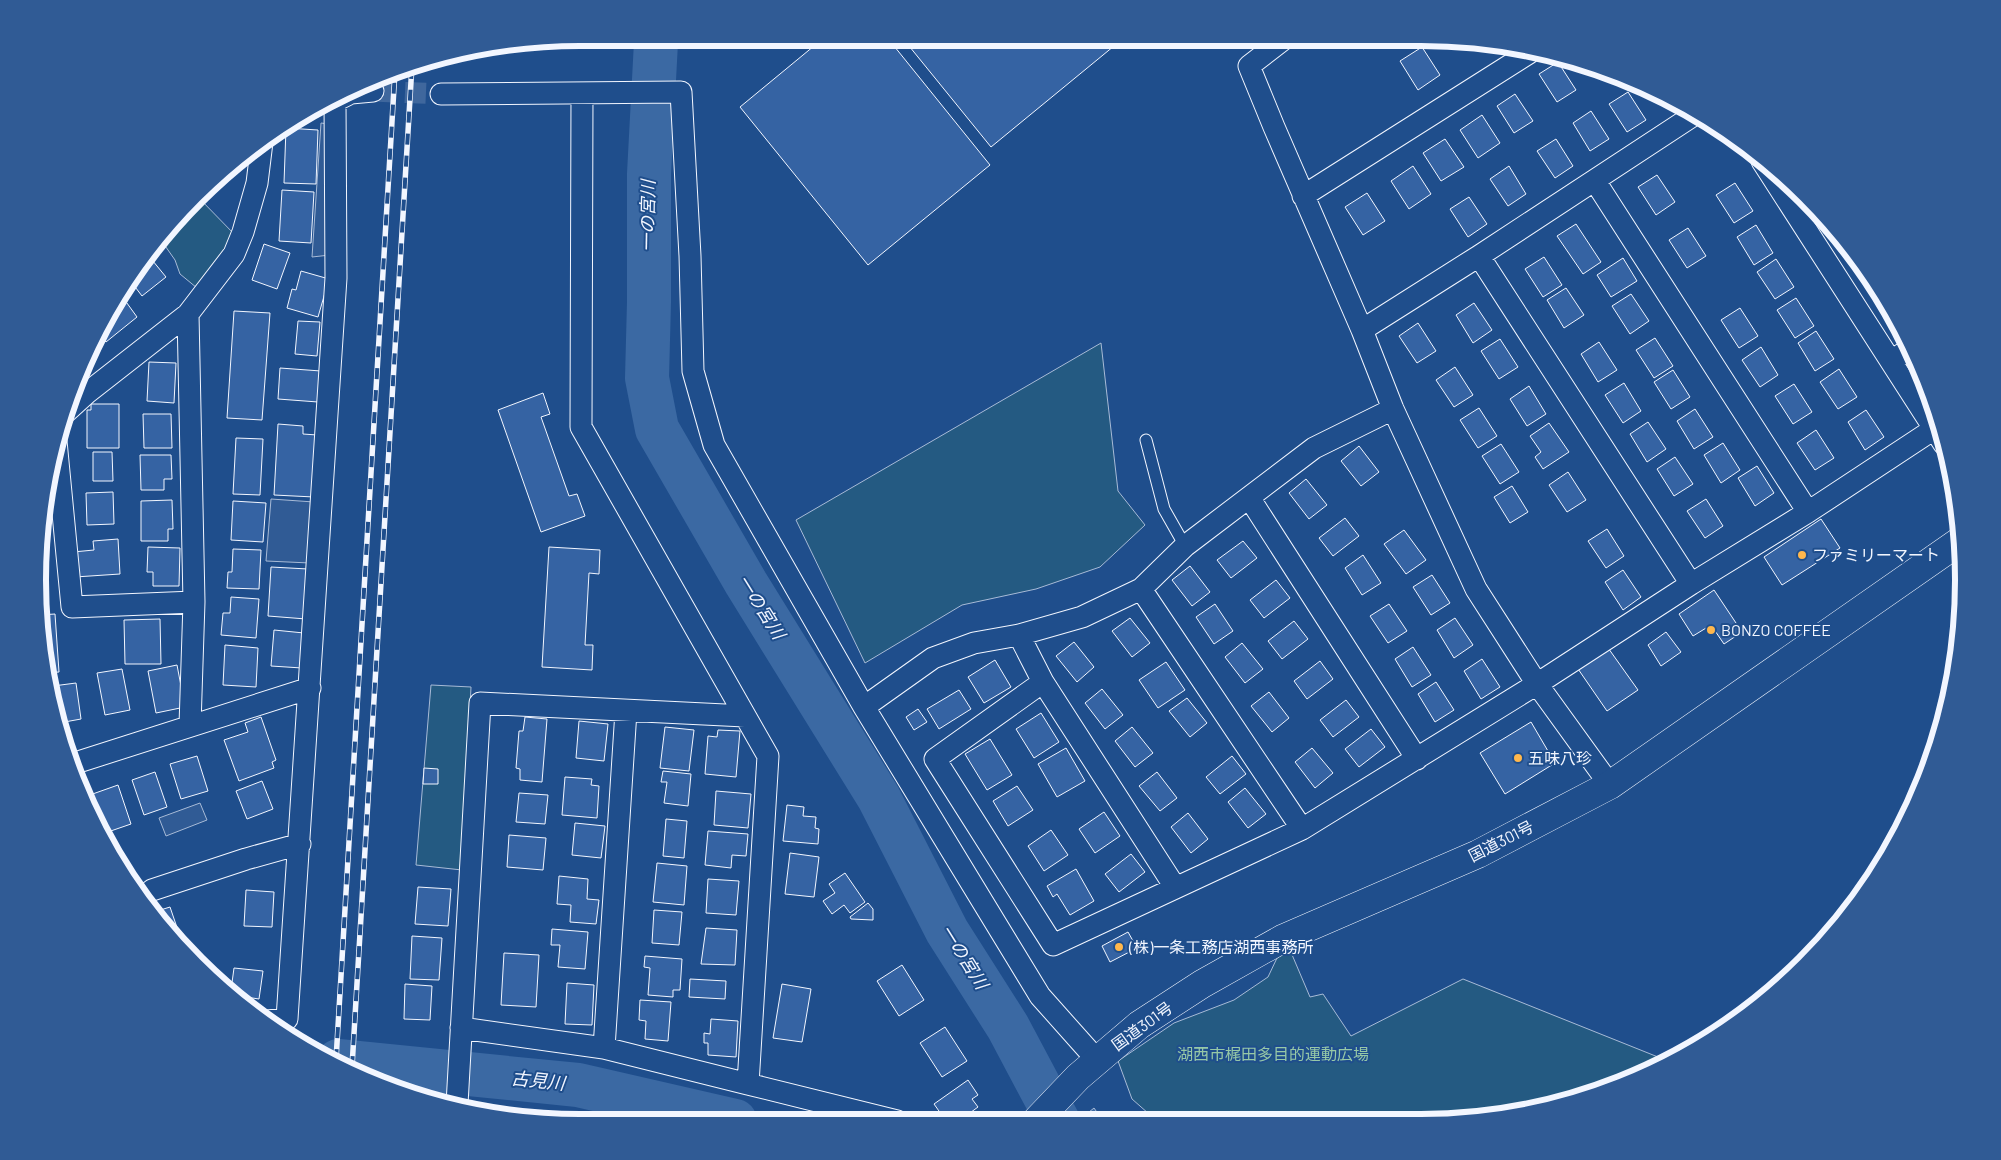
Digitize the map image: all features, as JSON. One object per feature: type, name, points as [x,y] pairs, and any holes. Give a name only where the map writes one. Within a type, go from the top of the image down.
[{"type":"highway","name":"国道301号","points":[[1043,1114],[1088,1069],[1139,1025],[1202,984],[1284,938],[1478,854],[1610,786],[1954,545]]},
{"type":"street","points":[[1275,46],[1249,66],[1303,196],[1362,330],[1393,409],[1476,589],[1537,684],[1610,786]]},
{"type":"street","points":[[1303,196],[1523,57]]},
{"type":"street","points":[[365,92],[373,91]]},
{"type":"street","points":[[441,94],[681,92],[690,256],[693,371],[714,445],[864,707],[1040,996],[1075,1036],[1088,1069]]},
{"type":"street","points":[[582,94],[581,427],[768,756],[748,1084]]},
{"type":"street","points":[[278,1020],[287,1019],[336,278],[331,108]]},
{"type":"street","points":[[1362,330],[1595,181],[1689,118]]},
{"type":"street","points":[[77,402],[188,314],[228,262],[243,232],[257,183],[261,153]]},
{"type":"street","points":[[1774,180],[1931,424]]},
{"type":"street","points":[[1595,181],[1808,512]]},
{"type":"street","points":[[1479,256],[1691,584]]},
{"type":"street","points":[[188,314],[194,602],[190,725]]},
{"type":"street","points":[[1890,361],[1904,353]]},
{"type":"street","points":[[864,707],[933,658],[974,643],[1019,635],[1082,617],[1141,589],[1185,546],[1250,499],[1314,448],[1393,409]]},
{"type":"street","points":[[1043,682],[935,759],[1053,945],[1302,829],[1537,684],[1691,584],[1808,512],[1936,438]]},
{"type":"street","points":[[59,468],[72,607],[194,602]]},
{"type":"street","points":[[1250,499],[1416,759]]},
{"type":"street","points":[[1141,589],[1302,829]]},
{"type":"street","points":[[1019,635],[1043,682],[1175,887]]},
{"type":"street","points":[[79,762],[310,688]]},
{"type":"street","points":[[457,1099],[480,704],[746,716]]},
{"type":"street","points":[[604,1048],[626,711]]},
{"type":"street","points":[[148,893],[152,890],[246,859],[300,844]]},
{"type":"street","points":[[461,1028],[604,1048],[871,1114]]},
{"type":"lane","points":[[1146,440],[1164,510],[1185,546]]},
{"type":"green space","points":[[203,203],[236,236],[197,288],[180,274],[175,260],[165,245]]},
{"type":"green space","points":[[1101,343],[1118,491],[1145,525],[1100,567],[1036,589],[962,605],[865,663],[796,520]]},
{"type":"green space","points":[[431,685],[471,687],[462,870],[416,865]]},
{"type":"green space","name":"湖西市梶田多目的運動広場","points":[[1290,950],[1310,997],[1323,994],[1351,1036],[1463,979],[1660,1058],[1625,1073],[1559,1096],[1491,1109],[1456,1113],[1149,1114],[1132,1099],[1118,1061],[1174,1023],[1234,1000],[1268,977],[1277,958]]},
{"type":"shaded area","points":[[321,123],[329,124],[330,255],[312,257]]},
{"type":"shaded area","points":[[271,499],[314,502],[310,563],[266,561]]},
{"type":"shaded area","points":[[200,803],[207,820],[166,836],[159,818]]},
{"type":"shaded area","points":[[1094,1108],[1098,1114],[1087,1114]]},
{"type":"building","points":[[814,46],[894,46],[990,165],[868,265],[740,107]]},
{"type":"building","points":[[909,46],[1114,46],[991,147]]},
{"type":"building","points":[[1422,47],[1440,75],[1418,90],[1400,61]]},
{"type":"building","points":[[1556,63],[1559,64],[1576,90],[1557,102],[1539,74]]},
{"type":"building","points":[[1628,92],[1646,120],[1627,132],[1609,104]]},
{"type":"building","points":[[1515,94],[1533,121],[1514,133],[1497,106]]},
{"type":"building","points":[[1591,111],[1609,139],[1590,151],[1573,123]]},
{"type":"building","points":[[1482,115],[1500,143],[1478,158],[1460,130]]},
{"type":"building","points":[[295,129],[318,130],[316,184],[284,183],[286,134]]},
{"type":"building","points":[[1445,139],[1464,167],[1441,181],[1423,153]]},
{"type":"building","points":[[1556,139],[1573,166],[1555,178],[1537,151]]},
{"type":"building","points":[[1413,166],[1431,194],[1409,209],[1391,181]]},
{"type":"building","points":[[1509,166],[1526,194],[1508,206],[1490,179]]},
{"type":"building","points":[[1657,175],[1675,202],[1656,215],[1638,187]]},
{"type":"building","points":[[1735,183],[1753,211],[1734,223],[1716,195]]},
{"type":"building","points":[[282,190],[314,192],[311,243],[279,241]]},
{"type":"building","points":[[1367,193],[1385,221],[1363,235],[1345,207]]},
{"type":"building","points":[[1469,197],[1487,224],[1468,237],[1450,209]]},
{"type":"building","points":[[1576,224],[1601,262],[1583,274],[1557,236]]},
{"type":"building","points":[[1756,225],[1773,253],[1754,265],[1737,237]]},
{"type":"building","points":[[1688,228],[1706,256],[1687,268],[1669,240]]},
{"type":"building","points":[[264,244],[290,253],[277,289],[252,280]]},
{"type":"building","points":[[1544,257],[1562,285],[1543,297],[1525,269]]},
{"type":"building","points":[[1623,258],[1637,281],[1611,297],[1597,275]]},
{"type":"building","points":[[1776,259],[1794,287],[1775,299],[1757,272]]},
{"type":"building","points":[[153,261],[166,277],[142,296],[134,286]]},
{"type":"building","points":[[301,271],[329,279],[318,317],[287,308],[292,289],[296,290]]},
{"type":"building","points":[[1566,288],[1584,315],[1564,328],[1547,300]]},
{"type":"building","points":[[1631,294],[1649,321],[1630,334],[1612,306]]},
{"type":"building","points":[[1796,298],[1814,326],[1795,338],[1777,310]]},
{"type":"building","points":[[125,301],[137,317],[106,342],[104,339]]},
{"type":"building","points":[[1474,303],[1492,330],[1473,343],[1456,315]]},
{"type":"building","points":[[1740,308],[1758,336],[1739,348],[1721,320]]},
{"type":"building","points":[[234,311],[270,313],[262,420],[227,418]]},
{"type":"building","points":[[298,321],[320,322],[317,356],[295,354]]},
{"type":"building","points":[[1418,323],[1436,351],[1417,363],[1399,336]]},
{"type":"building","points":[[1816,331],[1834,359],[1815,371],[1798,343]]},
{"type":"building","points":[[1655,338],[1673,366],[1654,378],[1636,350]]},
{"type":"building","points":[[1500,339],[1518,367],[1499,379],[1481,351]]},
{"type":"building","points":[[1599,342],[1617,370],[1598,382],[1581,354]]},
{"type":"building","points":[[1761,347],[1778,375],[1760,387],[1742,360]]},
{"type":"building","points":[[149,362],[176,363],[174,403],[147,401]]},
{"type":"building","points":[[1455,367],[1473,395],[1454,407],[1436,380]]},
{"type":"building","points":[[280,368],[321,371],[318,402],[278,399]]},
{"type":"building","points":[[1839,369],[1857,397],[1838,409],[1820,382]]},
{"type":"building","points":[[1673,370],[1690,397],[1671,409],[1654,382]]},
{"type":"building","points":[[1624,383],[1641,411],[1623,423],[1605,395]]},
{"type":"building","points":[[1794,384],[1812,412],[1793,424],[1775,396]]},
{"type":"building","points":[[1529,386],[1546,414],[1527,426],[1510,399]]},
{"type":"building","points":[[543,393],[550,414],[541,417],[569,496],[577,494],[585,516],[541,532],[498,410]]},
{"type":"building","points":[[91,404],[119,404],[119,448],[87,448],[87,410],[91,410]]},
{"type":"building","points":[[1479,408],[1497,436],[1478,448],[1460,420]]},
{"type":"building","points":[[1695,409],[1713,437],[1694,449],[1677,421]]},
{"type":"building","points":[[1866,410],[1884,437],[1865,450],[1848,422]]},
{"type":"building","points":[[143,414],[171,414],[172,448],[144,448]]},
{"type":"building","points":[[1648,422],[1666,449],[1647,462],[1630,434]]},
{"type":"building","points":[[1549,423],[1569,452],[1543,469],[1535,457],[1541,452],[1530,436]]},
{"type":"building","points":[[278,424],[303,426],[303,434],[317,435],[314,497],[274,495]]},
{"type":"building","points":[[1816,430],[1834,458],[1815,470],[1797,443]]},
{"type":"building","points":[[236,438],[263,439],[260,495],[233,494]]},
{"type":"building","points":[[1723,443],[1740,470],[1721,483],[1704,455]]},
{"type":"building","points":[[1501,444],[1519,472],[1500,484],[1482,456]]},
{"type":"building","points":[[1359,446],[1379,472],[1361,486],[1341,461]]},
{"type":"building","points":[[93,452],[112,452],[113,481],[93,481]]},
{"type":"building","points":[[140,455],[171,455],[172,479],[164,479],[164,490],[141,490]]},
{"type":"building","points":[[1675,457],[1693,484],[1674,496],[1657,469]]},
{"type":"building","points":[[1757,466],[1774,493],[1755,506],[1738,478]]},
{"type":"building","points":[[1568,472],[1586,500],[1567,512],[1549,485]]},
{"type":"building","points":[[1306,479],[1327,505],[1309,519],[1289,493]]},
{"type":"building","points":[[1512,486],[1528,512],[1510,523],[1494,497]]},
{"type":"building","points":[[113,492],[114,524],[87,525],[86,493]]},
{"type":"building","points":[[1706,499],[1723,526],[1705,538],[1687,511]]},
{"type":"building","points":[[172,500],[173,529],[168,529],[168,541],[141,541],[141,501]]},
{"type":"building","points":[[233,501],[266,503],[263,542],[231,540]]},
{"type":"building","points":[[1345,518],[1359,536],[1333,556],[1319,538]]},
{"type":"building","points":[[1821,519],[1840,548],[1782,585],[1764,557]]},
{"type":"building","points":[[1607,529],[1624,556],[1606,568],[1588,541]]},
{"type":"building","points":[[1404,530],[1426,560],[1406,574],[1384,544]]},
{"type":"building","points":[[118,539],[120,574],[75,577],[73,552],[94,550],[93,541]]},
{"type":"building","points":[[1243,541],[1257,558],[1231,578],[1217,560]]},
{"type":"building","points":[[148,547],[180,548],[179,586],[153,586],[153,572],[147,572]]},
{"type":"building","points":[[549,547],[600,550],[599,574],[589,573],[585,645],[593,645],[592,670],[542,667]]},
{"type":"building","points":[[233,549],[261,550],[259,589],[227,588],[228,572],[232,572]]},
{"type":"building","points":[[1363,555],[1381,583],[1362,595],[1345,568]]},
{"type":"building","points":[[1190,566],[1210,592],[1192,606],[1172,580]]},
{"type":"building","points":[[271,567],[308,569],[306,619],[268,616]]},
{"type":"building","points":[[1623,570],[1641,597],[1623,610],[1605,582]]},
{"type":"building","points":[[1432,575],[1450,603],[1431,615],[1413,587]]},
{"type":"building","points":[[1276,580],[1290,598],[1264,618],[1250,600]]},
{"type":"building","points":[[1714,590],[1742,632],[1724,644],[1711,625],[1693,636],[1679,614]]},
{"type":"building","points":[[231,597],[259,599],[256,638],[221,635],[223,613],[230,613]]},
{"type":"building","points":[[1215,604],[1233,631],[1214,644],[1196,617]]},
{"type":"building","points":[[1389,604],[1407,631],[1388,643],[1370,616]]},
{"type":"building","points":[[55,614],[59,672],[55,672],[47,615]]},
{"type":"building","points":[[1130,618],[1150,643],[1132,657],[1112,631]]},
{"type":"building","points":[[1455,618],[1473,645],[1454,658],[1437,630]]},
{"type":"building","points":[[160,619],[161,664],[125,664],[124,620]]},
{"type":"building","points":[[1294,621],[1308,639],[1282,659],[1268,641]]},
{"type":"building","points":[[274,630],[304,633],[302,668],[271,666]]},
{"type":"building","points":[[1666,632],[1681,652],[1661,666],[1648,645]]},
{"type":"building","points":[[1074,642],[1094,667],[1077,682],[1056,656]]},
{"type":"building","points":[[1242,643],[1263,669],[1245,683],[1225,657]]},
{"type":"building","points":[[225,645],[258,648],[256,687],[223,685]]},
{"type":"building","points":[[1606,645],[1638,690],[1607,711],[1576,666]]},
{"type":"building","points":[[1413,647],[1431,675],[1412,687],[1395,659]]},
{"type":"building","points":[[1482,659],[1500,687],[1481,699],[1464,671]]},
{"type":"building","points":[[995,660],[1011,687],[984,703],[968,677]]},
{"type":"building","points":[[1320,661],[1333,679],[1307,699],[1294,681]]},
{"type":"building","points":[[1166,662],[1185,690],[1158,708],[1139,680]]},
{"type":"building","points":[[177,665],[185,707],[156,713],[148,671]]},
{"type":"building","points":[[122,669],[130,710],[105,715],[97,673]]},
{"type":"building","points":[[1436,682],[1454,710],[1435,722],[1418,694]]},
{"type":"building","points":[[76,683],[81,719],[65,722],[57,685]]},
{"type":"building","points":[[1102,689],[1123,715],[1105,729],[1085,703]]},
{"type":"building","points":[[959,690],[971,709],[939,729],[927,709]]},
{"type":"building","points":[[1269,692],[1289,718],[1272,732],[1251,706]]},
{"type":"building","points":[[1187,698],[1207,723],[1190,737],[1169,711]]},
{"type":"building","points":[[1346,700],[1359,717],[1333,737],[1320,720]]},
{"type":"building","points":[[918,709],[927,722],[914,730],[906,717]]},
{"type":"building","points":[[1041,713],[1059,742],[1034,758],[1016,729]]},
{"type":"building","points":[[261,717],[276,760],[272,762],[274,768],[239,781],[224,740],[248,732],[245,723]]},
{"type":"building","points":[[525,717],[547,719],[542,782],[520,780],[520,769],[516,768],[519,731],[523,731]]},
{"type":"building","points":[[579,721],[608,724],[604,761],[576,758]]},
{"type":"building","points":[[1531,722],[1555,763],[1505,794],[1480,753]]},
{"type":"building","points":[[665,727],[694,730],[689,771],[660,768]]},
{"type":"building","points":[[1132,727],[1153,753],[1135,767],[1115,741]]},
{"type":"building","points":[[1371,729],[1385,747],[1359,767],[1345,749]]},
{"type":"building","points":[[718,730],[740,731],[736,777],[705,774],[708,736],[717,737]]},
{"type":"building","points":[[990,739],[1012,775],[987,790],[965,754]]},
{"type":"building","points":[[1066,748],[1085,781],[1057,797],[1038,764]]},
{"type":"building","points":[[1312,748],[1333,773],[1315,788],[1295,762]]},
{"type":"building","points":[[197,756],[208,791],[181,799],[170,764]]},
{"type":"building","points":[[1232,756],[1246,774],[1220,794],[1206,777]]},
{"type":"building","points":[[424,768],[438,769],[438,784],[423,784]]},
{"type":"building","points":[[663,771],[691,774],[688,806],[664,803],[667,782],[661,782]]},
{"type":"building","points":[[155,772],[167,807],[144,815],[132,780]]},
{"type":"building","points":[[1157,772],[1177,798],[1160,811],[1139,786]]},
{"type":"building","points":[[565,777],[592,779],[591,785],[599,786],[597,818],[562,815]]},
{"type":"building","points":[[262,781],[273,809],[247,819],[236,791]]},
{"type":"building","points":[[118,785],[131,824],[109,831],[92,794]]},
{"type":"building","points":[[1017,786],[1033,810],[1008,826],[993,801]]},
{"type":"building","points":[[1245,788],[1266,814],[1248,828],[1228,802]]},
{"type":"building","points":[[716,791],[751,794],[748,828],[714,825]]},
{"type":"building","points":[[519,793],[548,795],[545,824],[516,822]]},
{"type":"building","points":[[787,805],[804,807],[803,816],[816,817],[815,828],[819,829],[818,844],[783,841]]},
{"type":"building","points":[[1104,812],[1120,836],[1095,853],[1079,829]]},
{"type":"building","points":[[1188,813],[1208,839],[1191,853],[1171,827]]},
{"type":"building","points":[[666,819],[687,821],[684,858],[663,856]]},
{"type":"building","points":[[575,823],[605,826],[601,858],[572,855]]},
{"type":"building","points":[[1051,830],[1068,855],[1044,871],[1028,846]]},
{"type":"building","points":[[708,831],[748,834],[746,856],[732,855],[731,868],[705,865]]},
{"type":"building","points":[[509,835],[546,838],[543,870],[507,867]]},
{"type":"building","points":[[790,853],[819,857],[814,897],[785,894]]},
{"type":"building","points":[[1131,854],[1145,872],[1119,892],[1105,874]]},
{"type":"building","points":[[657,863],[687,866],[684,905],[653,902]]},
{"type":"building","points":[[1076,869],[1094,901],[1070,915],[1057,894],[1053,897],[1047,886]]},
{"type":"building","points":[[845,873],[865,902],[850,913],[844,905],[832,914],[823,901],[835,893],[829,884]]},
{"type":"building","points":[[559,876],[588,879],[587,899],[599,900],[596,924],[570,922],[571,905],[557,904]]},
{"type":"building","points":[[708,879],[739,881],[736,915],[706,913]]},
{"type":"building","points":[[418,887],[451,889],[448,926],[415,924]]},
{"type":"building","points":[[246,890],[274,892],[272,927],[244,926]]},
{"type":"building","points":[[868,903],[873,909],[873,920],[851,919],[850,917]]},
{"type":"building","points":[[170,907],[178,931],[161,910]]},
{"type":"building","points":[[654,910],[682,912],[679,945],[652,943]]},
{"type":"building","points":[[706,928],[737,930],[735,965],[701,964]]},
{"type":"building","points":[[552,929],[588,932],[585,969],[558,967],[560,945],[551,945]]},
{"type":"building","name":"(株)一条工務店湖西事務所","points":[[1128,932],[1137,948],[1110,962],[1102,946]]},
{"type":"building","points":[[412,936],[442,938],[439,980],[410,979]]},
{"type":"building","points":[[504,953],[539,955],[536,1007],[501,1005]]},
{"type":"building","points":[[645,956],[682,959],[680,990],[673,990],[673,997],[648,995],[650,968],[644,967]]},
{"type":"building","points":[[902,965],[924,1000],[899,1016],[877,981]]},
{"type":"building","points":[[234,968],[263,971],[259,999],[248,997],[232,984]]},
{"type":"building","points":[[690,979],[726,981],[725,999],[689,997]]},
{"type":"building","points":[[567,983],[594,985],[592,1025],[565,1024]]},
{"type":"building","points":[[405,984],[432,986],[430,1020],[404,1019]]},
{"type":"building","points":[[782,984],[811,989],[802,1042],[773,1038]]},
{"type":"building","points":[[640,1000],[671,1002],[668,1041],[645,1039],[646,1021],[639,1020]]},
{"type":"building","points":[[711,1019],[738,1021],[736,1057],[708,1055],[708,1043],[704,1043],[704,1033],[710,1034]]},
{"type":"building","points":[[945,1027],[967,1061],[942,1077],[920,1043]]},
{"type":"building","points":[[968,1080],[978,1095],[972,1099],[978,1107],[968,1114],[941,1114],[934,1104]]},
{"type":"waterway","name":"一の宮川","points":[[656,46],[649,174],[647,378],[657,429],[746,583],[879,798],[947,931],[1008,1027],[1054,1114]]},
{"type":"waterway","name":"古見川","points":[[352,1062],[578,1085],[704,1114]]},
{"type":"tunnel","points":[[373,91],[441,94]]},
{"type":"railway","points":[[352,1063],[411,74]]},
{"type":"railway","points":[[336,1055],[394,80]]},
{"type":"place","name":"ファミリーマート","points":[[1802,555]]},
{"type":"place","name":"BONZO COFFEE","points":[[1711,630]]},
{"type":"place","name":"五味八珍","points":[[1518,758]]},
{"type":"place","name":"(株)一条工務店湖西事務所","points":[[1119,947]]}]
